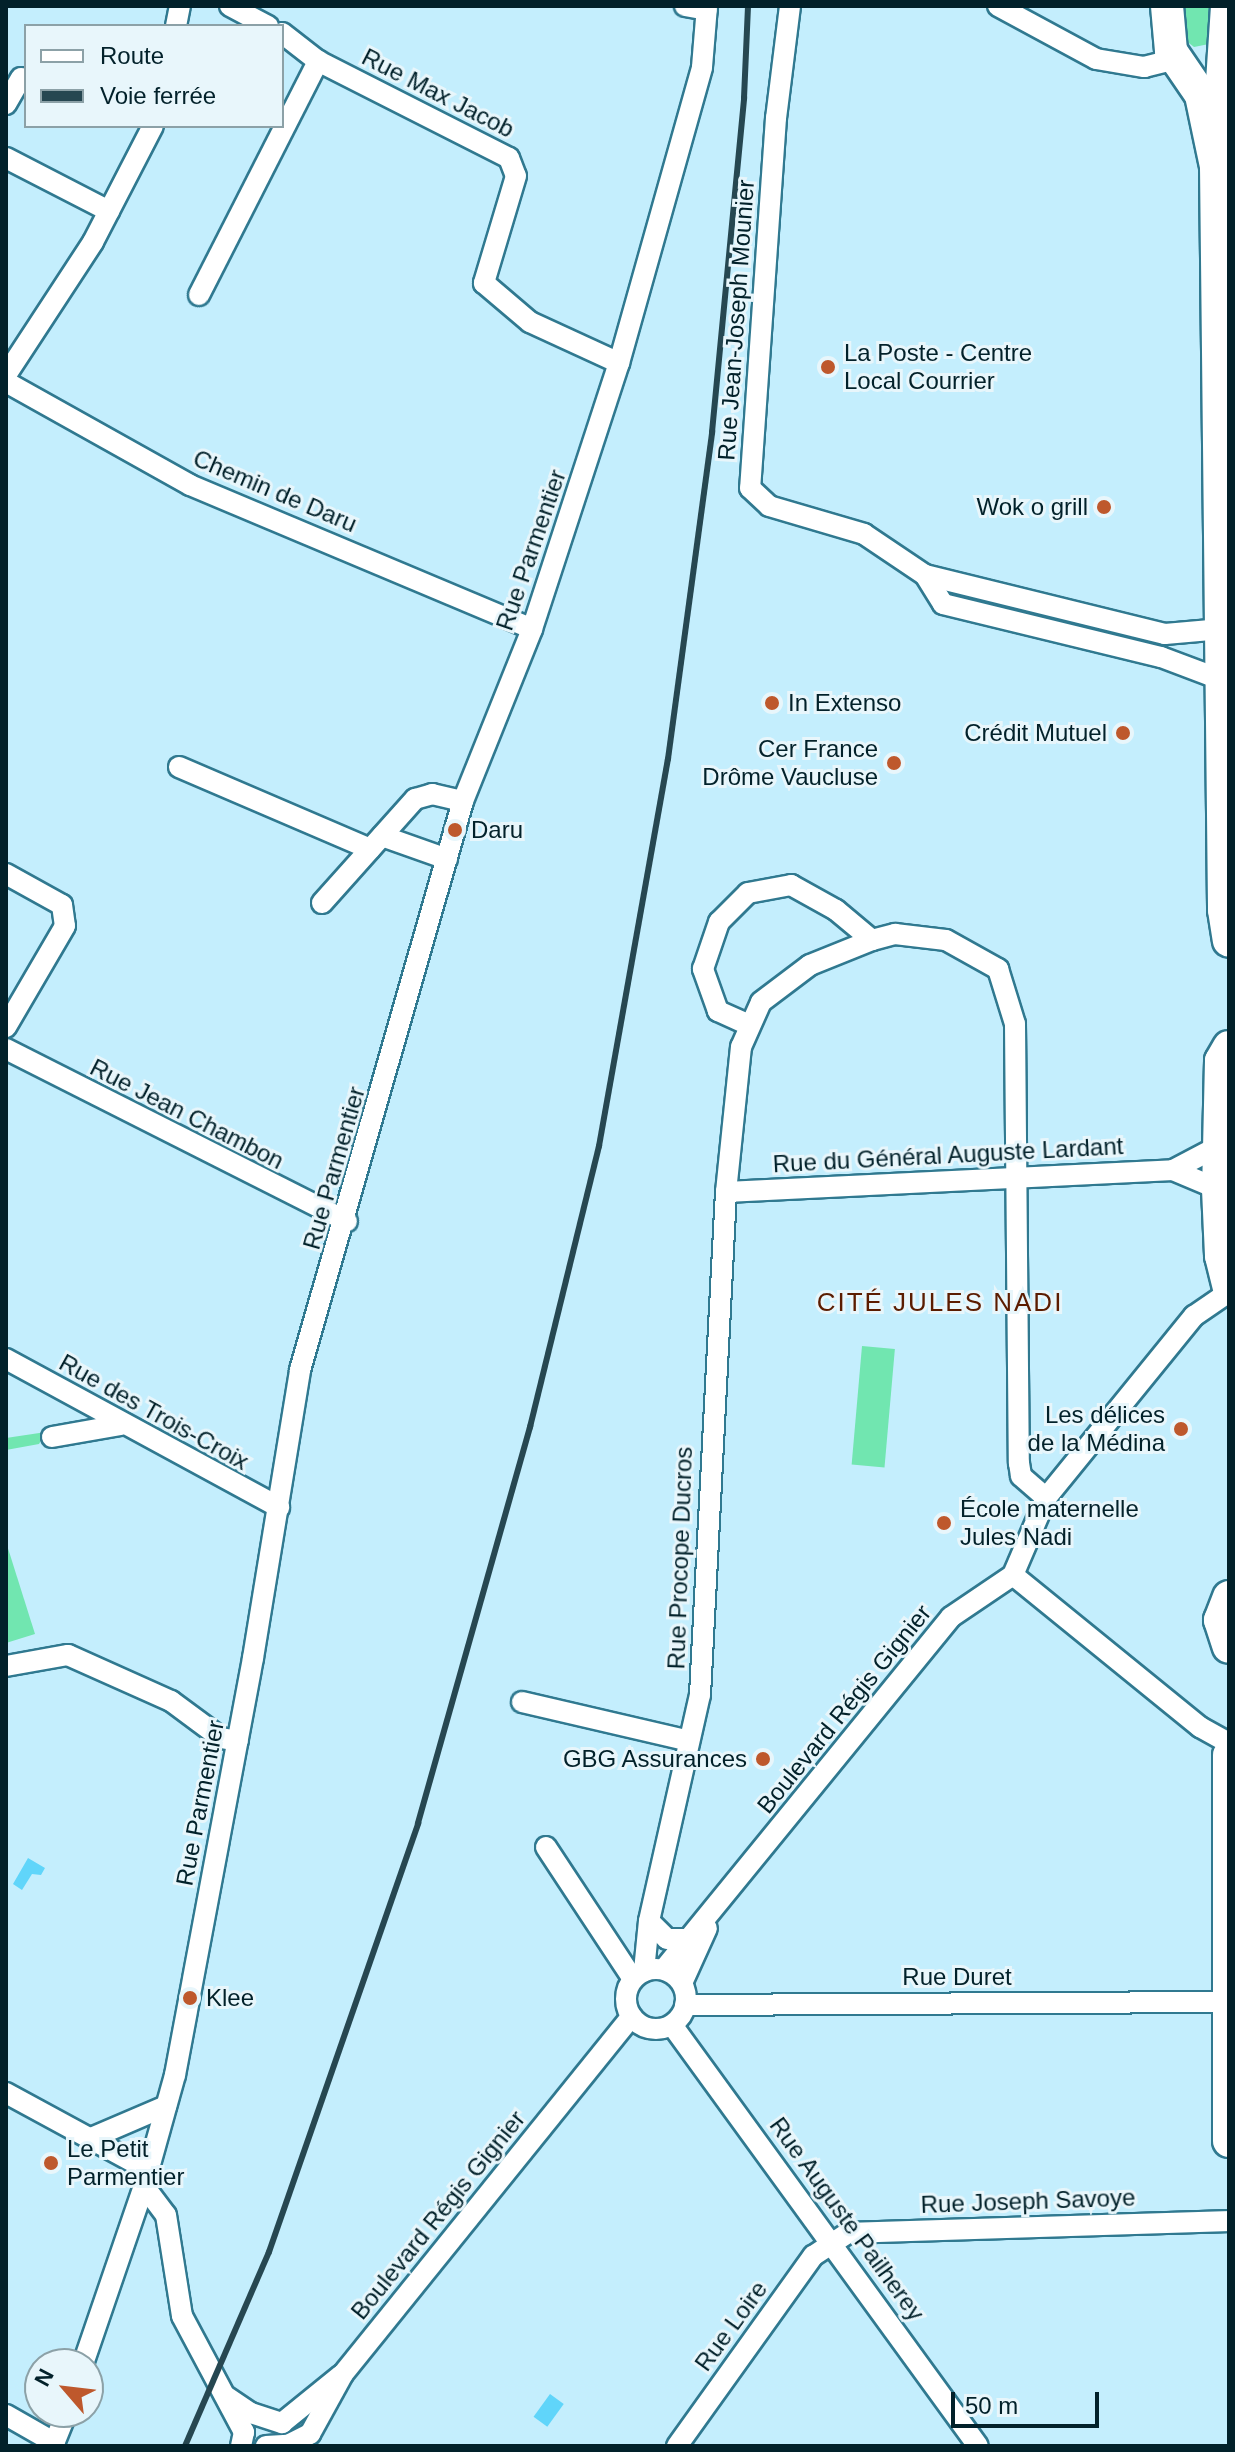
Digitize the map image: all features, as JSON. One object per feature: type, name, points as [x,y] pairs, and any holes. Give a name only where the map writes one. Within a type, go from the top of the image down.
[{"type":"main road","points":[[1167,6],[1168,40],[1208,117],[1216,166]]},
{"type":"main road","points":[[1182,65],[1202,71],[1226,34]]},
{"type":"main road","points":[[1226,34],[1216,166],[1222,680],[1229,941]]},
{"type":"main road","points":[[1224,1293],[1218,1189],[1221,1061],[1229,1047]]},
{"type":"main road","points":[[1229,1597],[1220,1620],[1229,1647]]},
{"type":"main road","points":[[1229,1755],[1229,2141]]},
{"type":"street","points":[[230,6],[264,24]]},
{"type":"street","points":[[685,6],[707,8]]},
{"type":"street","name":"Rue Jean-Joseph Mounier","points":[[790,6],[776,118],[750,488],[769,506],[864,534],[925,575],[1165,634],[1222,629]]},
{"type":"street","points":[[998,6],[1096,59],[1144,67],[1182,65]]},
{"type":"street","name":"Rue Parmentier","points":[[89,2348],[133,2220],[166,2106],[238,1741],[300,1370],[347,1221],[463,801],[532,629],[619,363],[702,67],[707,8]]},
{"type":"street","points":[[284,35],[318,61],[284,128]]},
{"type":"street","name":"Rue Max Jacob","points":[[318,61],[509,158],[516,176],[484,283],[530,322],[619,363]]},
{"type":"street","points":[[6,104],[21,78]]},
{"type":"street","points":[[6,375],[109,211],[152,128]]},
{"type":"street","points":[[199,295],[284,128]]},
{"type":"street","points":[[8,164],[109,211]]},
{"type":"street","name":"Chemin de Daru","points":[[6,382],[190,485],[532,629]]},
{"type":"street","name":"Rue Jean-Joseph Mounier","points":[[925,575],[943,604],[1161,657],[1222,680]]},
{"type":"street","points":[[1161,657],[1165,634]]},
{"type":"street","points":[[179,767],[376,842],[447,859]]},
{"type":"street","points":[[322,903],[415,799],[432,794],[463,801]]},
{"type":"street","points":[[6,874],[62,905],[65,926],[6,1027]]},
{"type":"street","points":[[872,940],[836,910],[791,885],[748,893],[719,922],[703,969],[718,1011],[747,1024],[761,1002],[810,965],[895,934],[946,940],[998,969],[1015,1024],[1014,1178],[1019,1463],[1021,1476],[1046,1498]]},
{"type":"street","name":"Rue Procope Ducros","points":[[647,1973],[649,1921],[700,1695],[709,1578],[707,1502],[726,1192],[747,1024]]},
{"type":"street","name":"Rue Jean Chambon","points":[[6,1049],[111,1106],[347,1221]]},
{"type":"street","name":"Rue du Général Auguste Lardant","points":[[726,1192],[1173,1170],[1219,1146]]},
{"type":"street","name":"Rue du Général Auguste Lardant","points":[[1173,1170],[1218,1189]]},
{"type":"street","points":[[1224,1293],[1194,1316],[1046,1498],[1013,1575],[1200,1727],[1229,1743]]},
{"type":"street","name":"Rue des Trois-Croix","points":[[6,1359],[121,1425],[279,1507]]},
{"type":"street","points":[[52,1437],[121,1425]]},
{"type":"street","name":"Boulevard Régis Gignier","points":[[647,1973],[689,1939],[715,1911],[951,1617],[1013,1575]]},
{"type":"street","points":[[6,1666],[68,1655],[171,1701],[221,1738],[238,1741]]},
{"type":"street","points":[[522,1702],[689,1741]]},
{"type":"street","points":[[546,1847],[647,1973],[682,1983],[685,2005],[672,2025],[654,2029],[631,2017],[625,1997],[647,1973]]},
{"type":"street","name":"Boulevard Régis Gignier","points":[[682,1983],[715,1911]]},
{"type":"street","points":[[649,1921],[667,1939],[689,1939]]},
{"type":"street","name":"Rue Duret","points":[[685,2005],[1228,2002]]},
{"type":"street","name":"Boulevard Régis Gignier","points":[[274,2437],[310,2434],[343,2374],[631,2017]]},
{"type":"street","name":"Rue Auguste Pailherey","points":[[672,2025],[978,2446]]},
{"type":"street","points":[[6,2093],[89,2139],[146,2178],[160,2202],[182,2316],[243,2439],[274,2437]]},
{"type":"street","points":[[89,2139],[166,2106]]},
{"type":"street","points":[[133,2220],[169,2245]]},
{"type":"street","name":"Rue Joseph Savoye","points":[[831,2241],[848,2233],[1229,2221]]},
{"type":"street","name":"Rue Loire","points":[[677,2446],[813,2256],[831,2241]]},
{"type":"street","points":[[220,2392],[274,2437]]},
{"type":"street","points":[[6,2415],[54,2444]]},
{"type":"green space","points":[[1183,6],[1214,6],[1209,44],[1194,47],[1185,40]]},
{"type":"green space","points":[[862,1346],[895,1349],[885,1467],[852,1465]]},
{"type":"green space","points":[[46,1432],[39,1444],[6,1450],[6,1438]]},
{"type":"green space","points":[[6,1542],[35,1634],[6,1643]]},
{"type":"water","points":[[28,1858],[45,1868],[41,1875],[32,1874],[22,1890],[13,1884]]},
{"type":"water","points":[[550,2394],[564,2404],[547,2427],[534,2417]]},
{"type":"railway","points":[[185,2446],[269,2252],[418,1823],[530,1427],[599,1146],[668,759],[712,432],[744,98],[748,6]]},
{"type":"place","name":"La Poste - Centre Local Courrier","points":[[828,367]]},
{"type":"place","name":"Wok o grill","points":[[1104,507]]},
{"type":"place","name":"In Extenso","points":[[772,703]]},
{"type":"place","name":"Crédit Mutuel","points":[[1123,733]]},
{"type":"place","name":"Cer France Drôme Vaucluse","points":[[894,763]]},
{"type":"place","name":"Daru","points":[[455,830]]},
{"type":"place","name":"Les délices de la Médina","points":[[1181,1429]]},
{"type":"place","name":"École maternelle Jules Nadi","points":[[944,1523]]},
{"type":"place","name":"GBG Assurances","points":[[763,1759]]},
{"type":"place","name":"Klee","points":[[190,1998]]},
{"type":"place","name":"Le Petit Parmentier","points":[[51,2163]]},
{"type":"district","name":"CITÉ JULES NADI","points":[[940,1303]]}]
